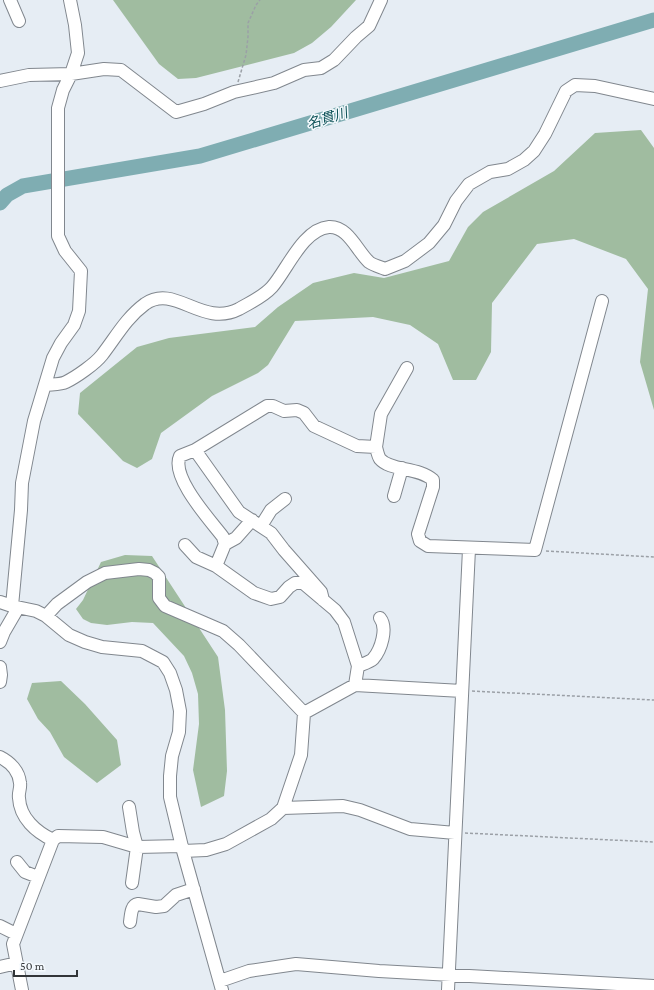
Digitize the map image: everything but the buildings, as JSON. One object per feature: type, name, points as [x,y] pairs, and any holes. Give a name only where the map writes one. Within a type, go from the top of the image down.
[{"type":"street","points":[[10,0],[19,21]]},
{"type":"street","points":[[0,642],[15,607],[22,510],[22,483],[34,420],[53,358],[61,343],[74,325],[79,311],[81,271],[65,251],[58,236],[58,108],[63,90],[71,74],[78,53],[75,25],[70,0]]},
{"type":"street","points":[[0,81],[29,75],[71,74],[104,69],[121,70],[176,112],[204,104],[234,92],[274,83],[304,70],[320,68],[334,60],[369,26],[381,0]]},
{"type":"street","points":[[45,385],[65,383],[81,373],[101,356],[129,317],[145,303],[154,299],[170,298],[204,312],[219,315],[236,311],[261,297],[272,288],[297,250],[308,238],[318,231],[329,227],[338,229],[346,234],[369,262],[385,269],[405,261],[429,243],[444,225],[456,201],[469,184],[490,172],[513,166],[524,160],[534,151],[545,134],[566,91],[575,85],[595,86],[654,99]]},
{"type":"street","points":[[407,368],[381,414],[376,447],[379,459],[385,464],[427,474],[433,480],[433,487],[418,534],[420,541],[428,546],[469,549],[534,550],[602,301]]},
{"type":"street","points":[[216,566],[225,544],[223,537],[186,488],[182,479],[178,460],[180,456],[195,450],[267,406],[273,406],[284,411],[297,410],[304,413],[314,426],[357,446],[376,447]]},
{"type":"street","points":[[195,450],[239,512],[271,533],[321,592],[323,600]]},
{"type":"street","points":[[394,496],[402,468]]},
{"type":"street","points":[[225,544],[257,523],[285,499]]},
{"type":"street","points":[[185,545],[196,557],[216,566],[254,592],[271,599],[280,597],[295,583],[303,583],[335,610],[344,622],[358,666],[355,685]]},
{"type":"street","points":[[448,990],[469,549]]},
{"type":"street","points":[[22,990],[13,944],[53,840],[58,836],[95,836],[137,847],[206,850],[226,844],[266,822],[283,808],[301,755],[304,713],[224,631],[165,606],[159,598],[159,577],[156,573],[149,570],[139,569],[105,573],[87,582],[57,604],[46,616]]},
{"type":"street","points":[[0,602],[15,607],[36,610],[46,616],[69,635],[85,642],[102,647],[142,651],[163,662],[170,673],[176,690],[180,711],[179,732],[172,756],[170,797],[182,848],[221,985],[249,971],[296,964],[449,975],[654,986]]},
{"type":"street","points":[[358,666],[372,660],[380,648],[384,627],[380,618]]},
{"type":"street","points":[[0,667],[0,682]]},
{"type":"street","points":[[304,713],[355,685],[462,690]]},
{"type":"street","points":[[0,757],[11,764],[18,774],[20,783],[19,798],[23,812],[30,824],[41,834],[53,840]]},
{"type":"street","points":[[283,808],[343,806],[360,810],[410,829],[455,833]]},
{"type":"street","points":[[129,807],[137,847],[132,883]]},
{"type":"street","points":[[17,862],[25,872],[38,878]]},
{"type":"street","points":[[166,914],[180,900],[195,894]]},
{"type":"street","points":[[130,922],[135,904],[156,908],[164,906],[176,895],[195,894]]},
{"type":"street","points":[[0,926],[16,934]]},
{"type":"street","points":[[0,967],[17,963]]},
{"type":"path","points":[[234,92],[246,56],[248,23],[256,5],[260,0]]},
{"type":"path","points":[[534,550],[654,557]]},
{"type":"path","points":[[462,690],[654,700]]},
{"type":"path","points":[[455,833],[654,842]]},
{"type":"green space","points":[[113,0],[356,0],[331,27],[312,43],[294,53],[196,78],[178,79],[159,64]]},
{"type":"green space","points":[[641,130],[654,148],[654,410],[640,362],[648,289],[626,259],[574,239],[537,244],[492,303],[491,352],[476,380],[453,380],[438,344],[410,325],[373,317],[295,321],[268,365],[258,373],[212,396],[161,433],[152,459],[137,468],[123,461],[78,414],[80,393],[137,347],[169,338],[255,327],[278,307],[313,283],[354,273],[384,278],[449,261],[468,227],[483,212],[554,171],[595,133]]},
{"type":"green space","points":[[125,555],[152,556],[218,657],[225,710],[227,771],[224,796],[201,807],[193,770],[199,724],[198,694],[192,673],[184,656],[153,623],[132,622],[107,625],[91,623],[83,619],[76,609],[83,600],[101,562]]},
{"type":"green space","points":[[61,681],[85,704],[117,740],[121,765],[97,783],[64,757],[50,732],[38,719],[27,699],[32,683]]},
{"type":"waterway","name":"名貫川","points":[[0,203],[7,195],[23,186],[200,156],[654,20]]}]
